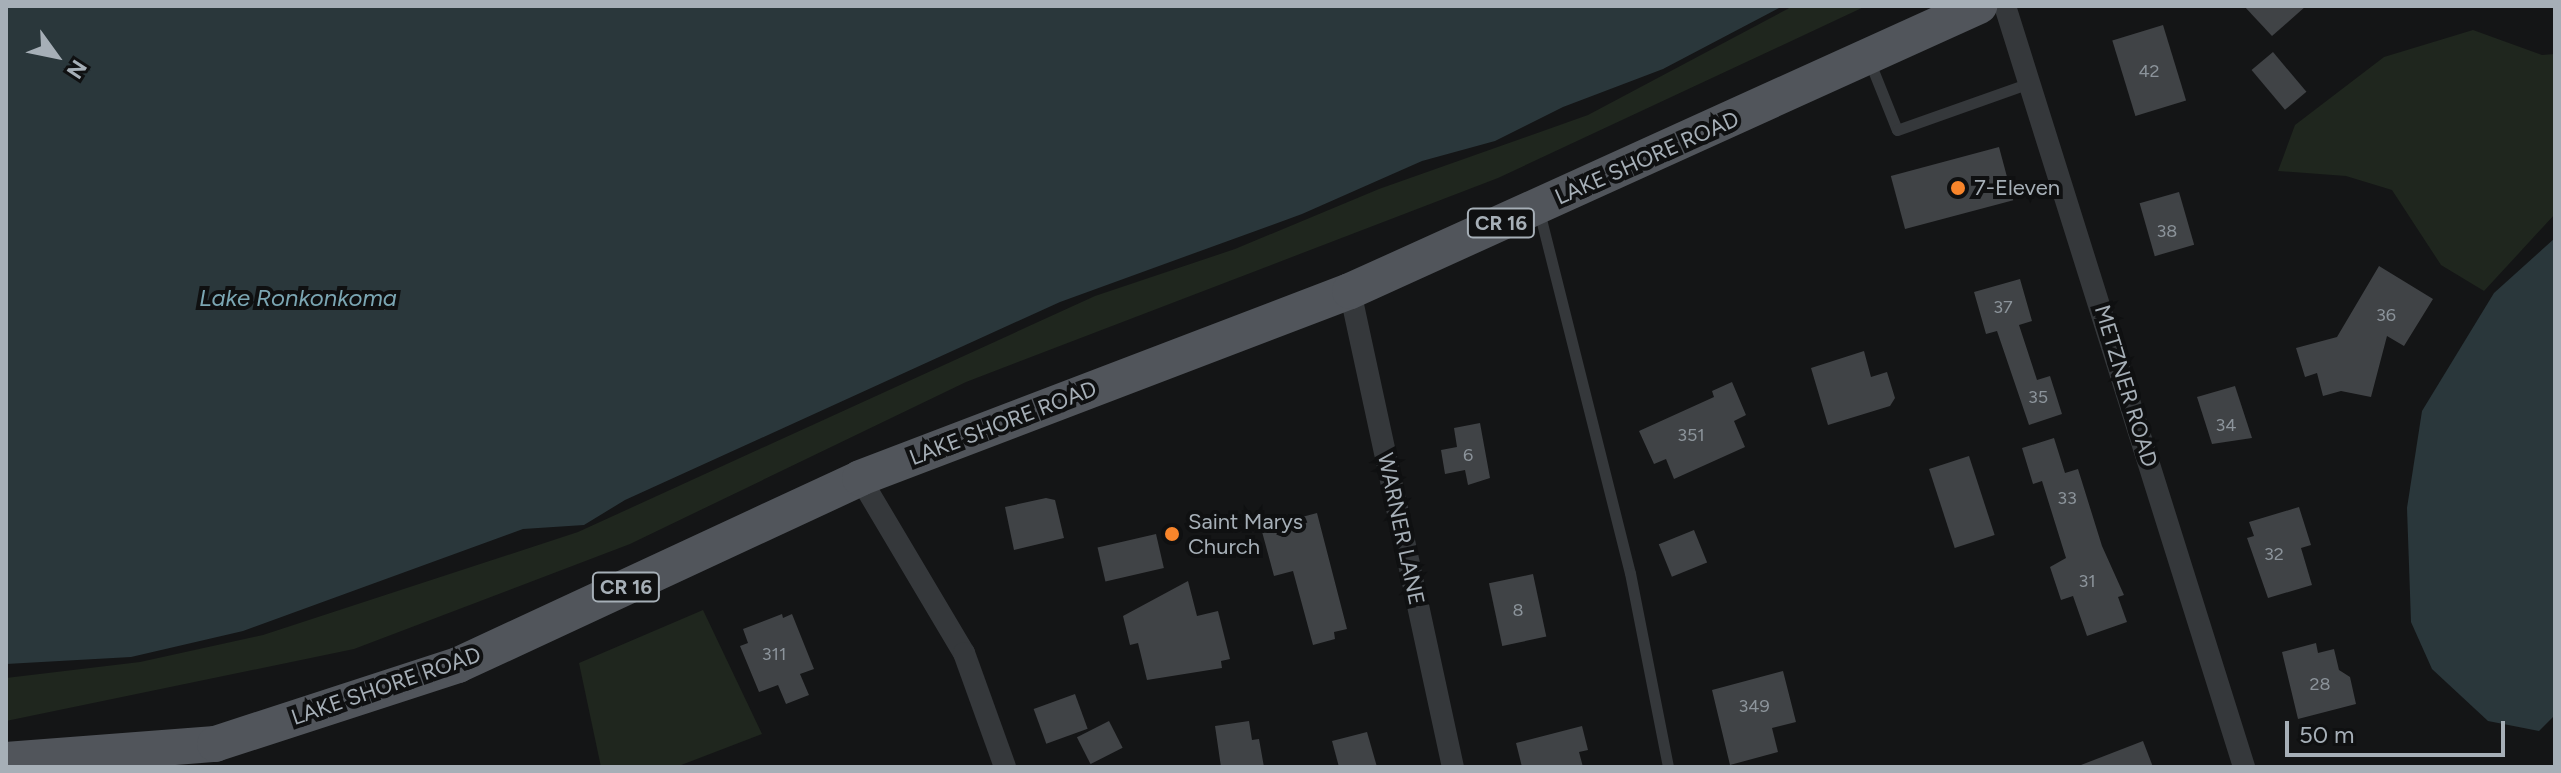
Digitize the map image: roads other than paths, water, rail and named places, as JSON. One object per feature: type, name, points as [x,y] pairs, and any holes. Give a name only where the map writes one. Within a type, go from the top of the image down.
[{"type":"main road","name":"LAKE SHORE ROAD","points":[[6,760],[216,756],[458,665],[860,478],[1350,291],[1869,59],[1979,6]]},
{"type":"street","name":"METZNER ROAD","points":[[2005,6],[2244,767]]},
{"type":"street","name":"WARNER LANE","points":[[1350,291],[1453,767]]},
{"type":"street","points":[[860,478],[964,653],[1005,767]]},
{"type":"lane","points":[[1869,59],[1897,130],[2030,83]]},
{"type":"lane","points":[[1538,206],[1630,573],[1668,767]]},
{"type":"water","name":"Lake Ronkonkoma","points":[[6,6],[1783,6],[1663,69],[1563,107],[1495,141],[1422,161],[1302,214],[1060,302],[625,500],[584,525],[523,529],[243,631],[131,657],[6,664]]},
{"type":"water","points":[[2555,238],[2555,715],[2539,731],[2488,721],[2432,669],[2411,622],[2407,508],[2422,411],[2494,293]]},
{"type":"place","name":"7-Eleven","points":[[1958,188]]},
{"type":"place","name":"Saint Marys Church","points":[[1172,534]]}]
